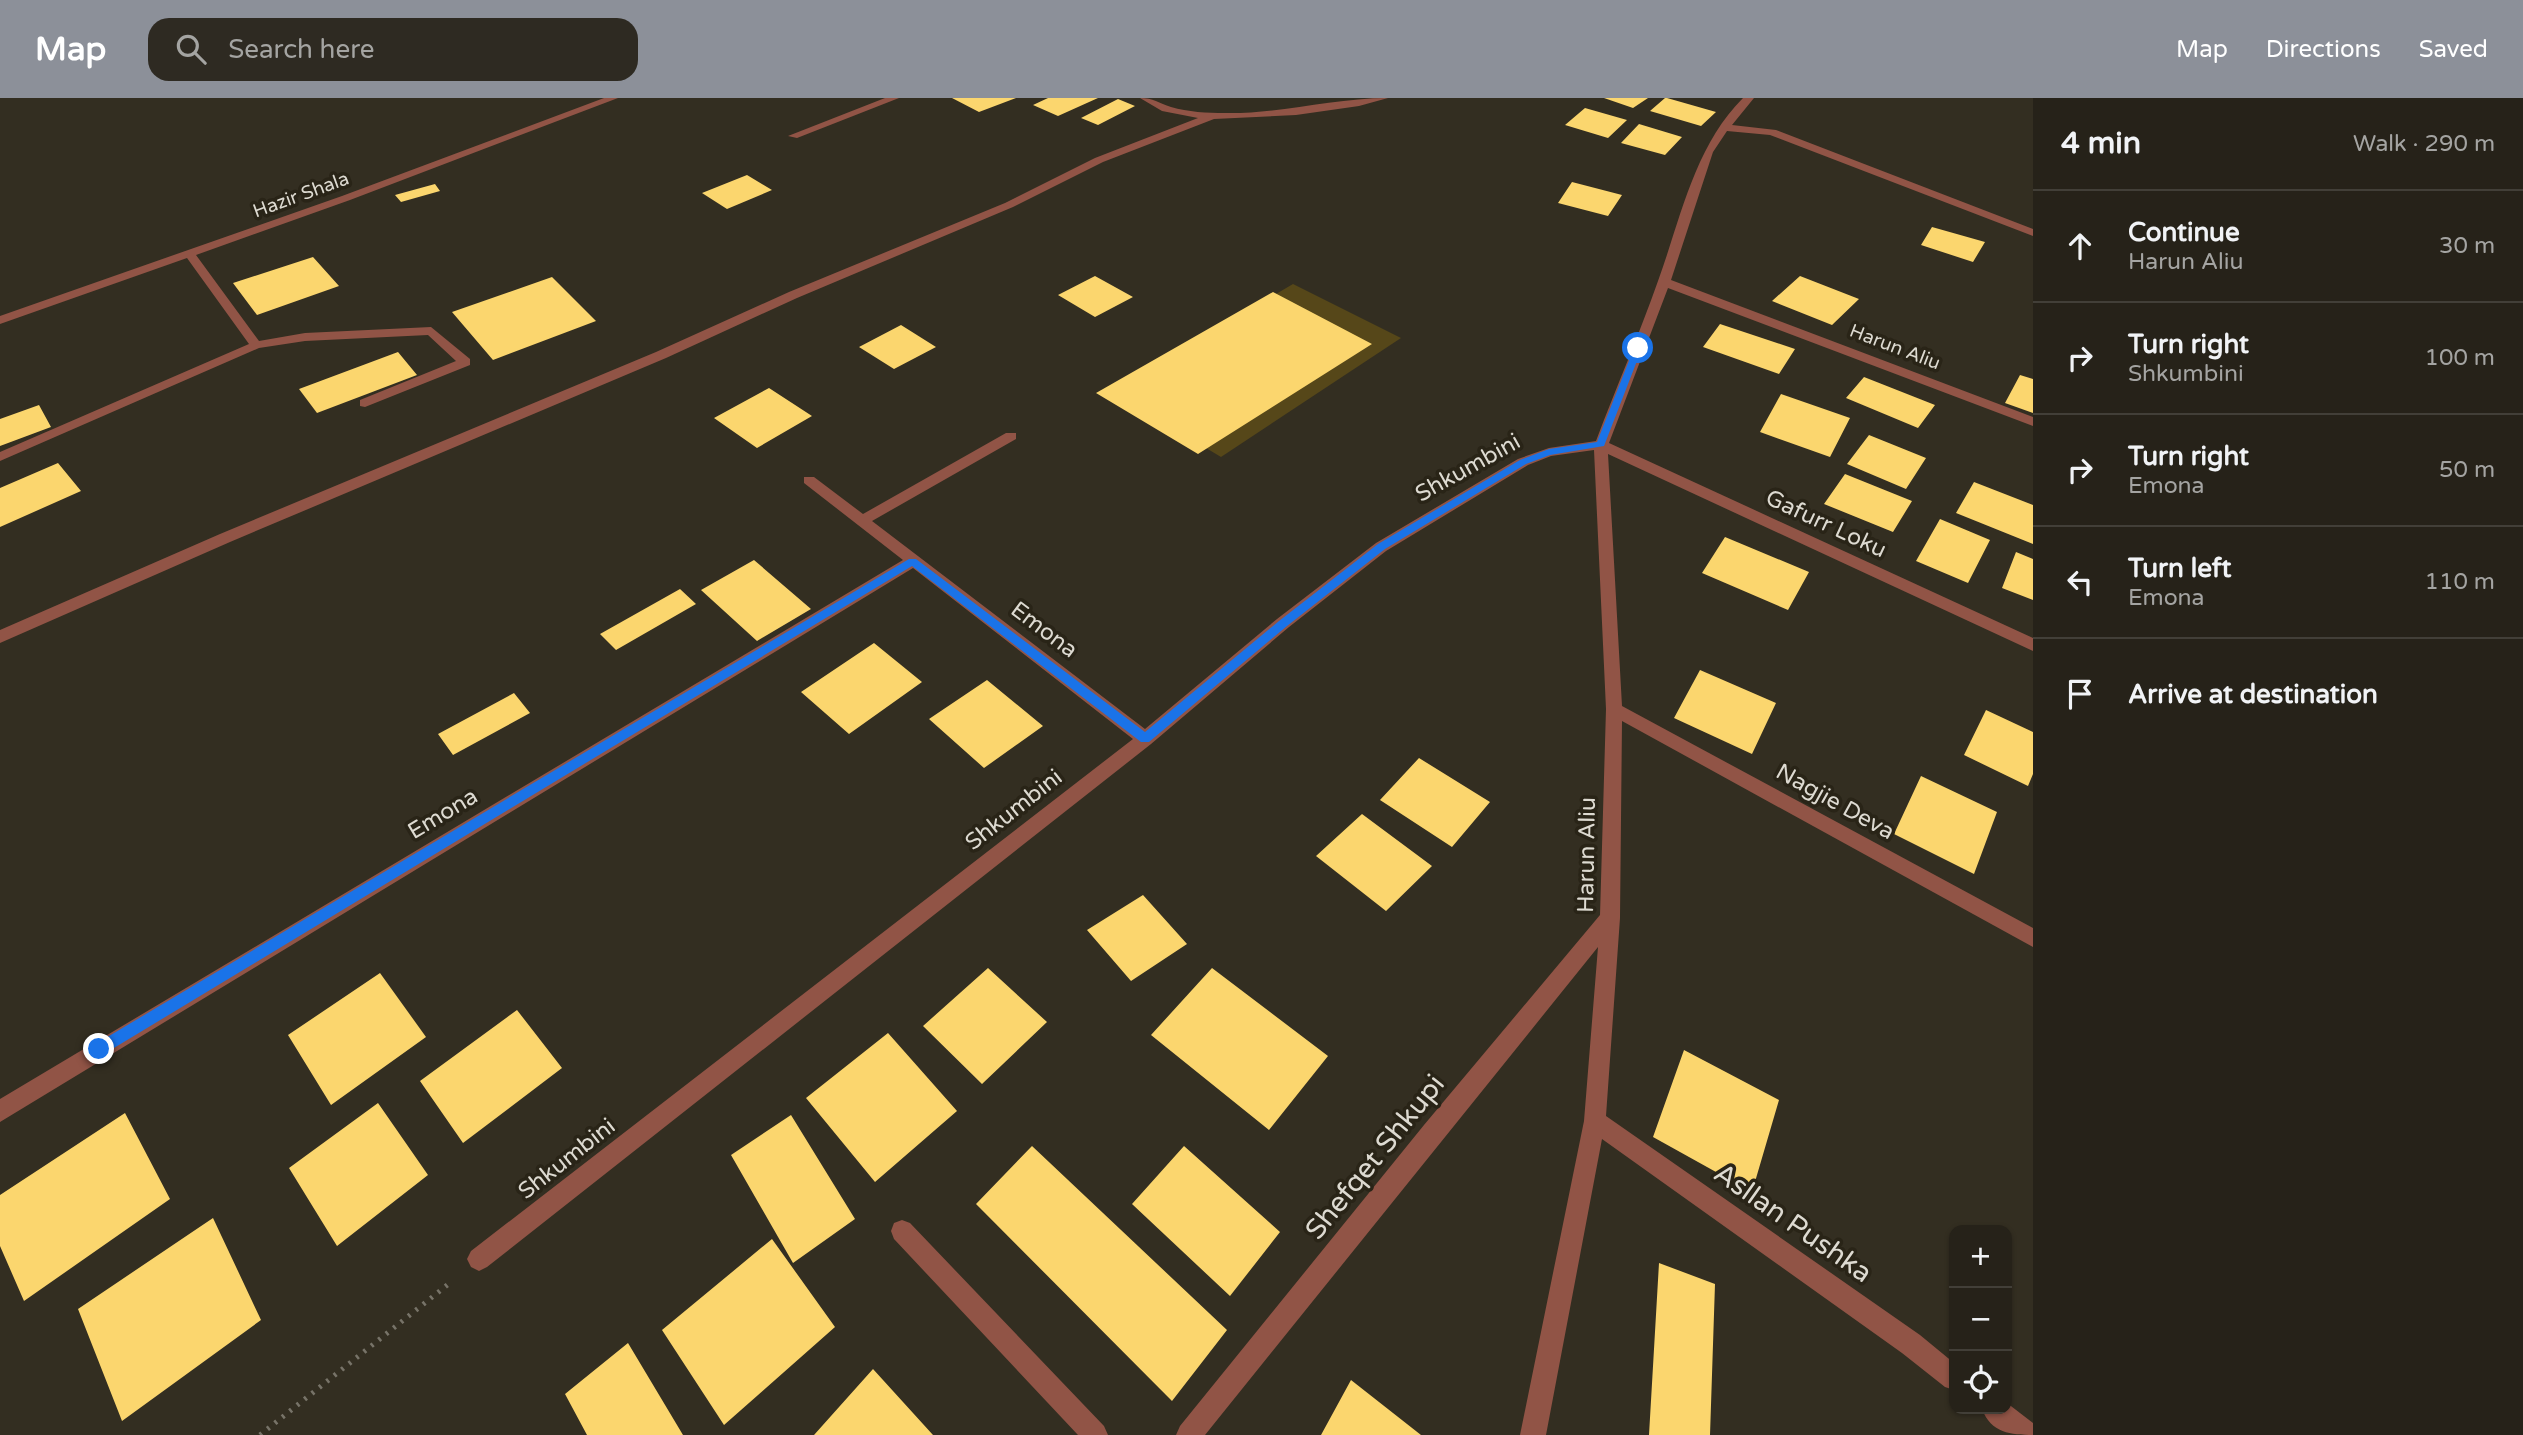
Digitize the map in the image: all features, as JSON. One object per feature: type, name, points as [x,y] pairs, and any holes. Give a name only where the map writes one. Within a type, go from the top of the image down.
[{"type":"street","name":"Hazir Shala","points":[[0,320],[346,198],[613,98]]},
{"type":"street","points":[[793,136],[894,98]]},
{"type":"street","points":[[1145,98],[1152,104],[1200,115],[1294,112],[1383,98]]},
{"type":"street","name":"Harun Aliu","points":[[1533,1435],[1595,1121],[1610,918],[1614,709],[1601,444],[1664,282],[1704,161],[1736,111],[1749,98]]},
{"type":"street","points":[[0,638],[225,538],[1009,205],[1099,160],[1214,115]]},
{"type":"street","points":[[1726,128],[1772,132],[2033,233]]},
{"type":"street","points":[[190,253],[256,345]]},
{"type":"street","name":"Harun Aliu","points":[[1664,282],[2033,422]]},
{"type":"street","points":[[0,457],[256,345],[327,335],[431,331],[465,362],[365,403]]},
{"type":"street","points":[[862,521],[1011,436]]},
{"type":"street","name":"Gafurr Loku","points":[[1601,444],[2033,645]]},
{"type":"street","name":"Shkumbini","points":[[479,1259],[1145,738],[1283,623],[1381,547],[1523,462],[1549,452],[1601,444]]},
{"type":"street","name":"Emona","points":[[809,480],[1145,738]]},
{"type":"street","name":"Emona","points":[[0,1111],[913,561]]},
{"type":"street","name":"Nagjie Deva","points":[[1614,709],[2033,938]]},
{"type":"street","name":"Shefqet Shkupi","points":[[1189,1435],[1432,1132],[1610,918]]},
{"type":"street","name":"Asllan Pushka","points":[[1595,1121],[1911,1344],[1949,1374]]},
{"type":"street","points":[[902,1231],[1095,1435]]},
{"type":"street","points":[[2001,1414],[2028,1435]]},
{"type":"path","points":[[260,1435],[479,1259]]},
{"type":"shaded area","points":[[1293,284],[1401,338],[1221,457],[1111,391]]},
{"type":"building","points":[[952,98],[1016,98],[979,112]]},
{"type":"building","points":[[1048,98],[1098,98],[1058,116],[1033,105]]},
{"type":"building","points":[[1604,98],[1648,98],[1633,108]]},
{"type":"building","points":[[1665,98],[1716,112],[1701,126],[1650,111]]},
{"type":"building","points":[[1118,99],[1135,106],[1098,125],[1081,118]]},
{"type":"building","points":[[1585,108],[1627,120],[1608,138],[1565,125]]},
{"type":"building","points":[[1639,124],[1682,137],[1665,155],[1621,143]]},
{"type":"building","points":[[747,175],[772,190],[727,209],[702,193]]},
{"type":"building","points":[[1572,182],[1622,195],[1608,216],[1558,203]]},
{"type":"building","points":[[435,184],[440,191],[401,202],[395,195]]},
{"type":"building","points":[[1932,227],[1985,242],[1973,262],[1921,245]]},
{"type":"building","points":[[313,257],[339,286],[257,315],[233,283]]},
{"type":"building","points":[[1095,276],[1133,297],[1095,317],[1058,295]]},
{"type":"building","points":[[1800,276],[1859,299],[1832,325],[1772,301]]},
{"type":"building","points":[[552,277],[596,321],[493,360],[452,312]]},
{"type":"building","points":[[1273,292],[1372,344],[1198,454],[1096,393]]},
{"type":"building","points":[[1720,324],[1795,349],[1779,374],[1703,347]]},
{"type":"building","points":[[901,325],[936,347],[894,369],[859,347]]},
{"type":"building","points":[[398,352],[417,375],[317,413],[299,389]]},
{"type":"building","points":[[2020,375],[2033,379],[2033,413],[2005,403]]},
{"type":"building","points":[[1864,377],[1935,405],[1918,428],[1846,398]]},
{"type":"building","points":[[769,388],[812,416],[757,448],[714,418]]},
{"type":"building","points":[[1781,394],[1850,418],[1830,457],[1760,432]]},
{"type":"building","points":[[39,405],[51,427],[0,446],[0,419]]},
{"type":"building","points":[[1869,435],[1926,458],[1906,489],[1847,464]]},
{"type":"building","points":[[58,463],[81,491],[0,527],[0,488]]},
{"type":"building","points":[[1845,474],[1912,501],[1893,532],[1824,504]]},
{"type":"building","points":[[1974,482],[2033,505],[2033,544],[1956,513]]},
{"type":"building","points":[[1940,519],[1990,540],[1968,583],[1916,561]]},
{"type":"building","points":[[1725,537],[1809,572],[1788,610],[1702,573]]},
{"type":"building","points":[[2016,552],[2033,559],[2033,600],[2002,588]]},
{"type":"building","points":[[754,560],[811,609],[757,641],[701,590]]},
{"type":"building","points":[[680,589],[696,604],[616,650],[600,634]]},
{"type":"building","points":[[874,643],[922,682],[849,734],[801,692]]},
{"type":"building","points":[[1700,670],[1776,703],[1752,754],[1674,718]]},
{"type":"building","points":[[987,680],[1043,726],[984,768],[929,719]]},
{"type":"building","points":[[514,693],[530,713],[453,755],[438,734]]},
{"type":"building","points":[[1986,710],[2033,732],[2033,774],[2028,786],[1964,755]]},
{"type":"building","points":[[1419,758],[1490,802],[1452,847],[1380,800]]},
{"type":"building","points":[[1921,776],[1997,812],[1974,874],[1894,834]]},
{"type":"building","points":[[1362,814],[1432,866],[1386,911],[1316,856]]},
{"type":"building","points":[[1143,895],[1187,944],[1131,981],[1087,930]]},
{"type":"building","points":[[988,968],[1047,1022],[982,1084],[923,1026]]},
{"type":"building","points":[[1212,968],[1328,1056],[1269,1130],[1151,1035]]},
{"type":"building","points":[[380,973],[426,1037],[331,1105],[288,1035]]},
{"type":"building","points":[[517,1010],[562,1068],[463,1143],[420,1081]]},
{"type":"building","points":[[888,1033],[957,1111],[875,1182],[806,1098]]},
{"type":"building","points":[[1684,1050],[1779,1100],[1752,1192],[1653,1137]]},
{"type":"building","points":[[378,1103],[428,1175],[337,1246],[289,1168]]},
{"type":"building","points":[[125,1113],[170,1199],[24,1301],[0,1246],[0,1195]]},
{"type":"building","points":[[791,1115],[855,1219],[793,1263],[731,1155]]},
{"type":"building","points":[[1032,1146],[1227,1330],[1172,1401],[976,1204]]},
{"type":"building","points":[[1184,1146],[1280,1232],[1230,1296],[1132,1204]]},
{"type":"building","points":[[213,1218],[261,1320],[122,1421],[78,1309]]},
{"type":"building","points":[[772,1239],[835,1327],[724,1425],[662,1330]]},
{"type":"building","points":[[1659,1263],[1715,1284],[1710,1435],[1649,1435]]},
{"type":"building","points":[[628,1343],[683,1435],[587,1435],[565,1394]]},
{"type":"building","points":[[873,1369],[933,1435],[814,1435]]},
{"type":"building","points":[[1351,1380],[1421,1435],[1321,1435]]},
{"type":"route","points":[[99,1049],[913,561],[1145,738],[1283,623],[1381,547],[1523,462],[1549,452],[1601,444],[1638,348]]}]
